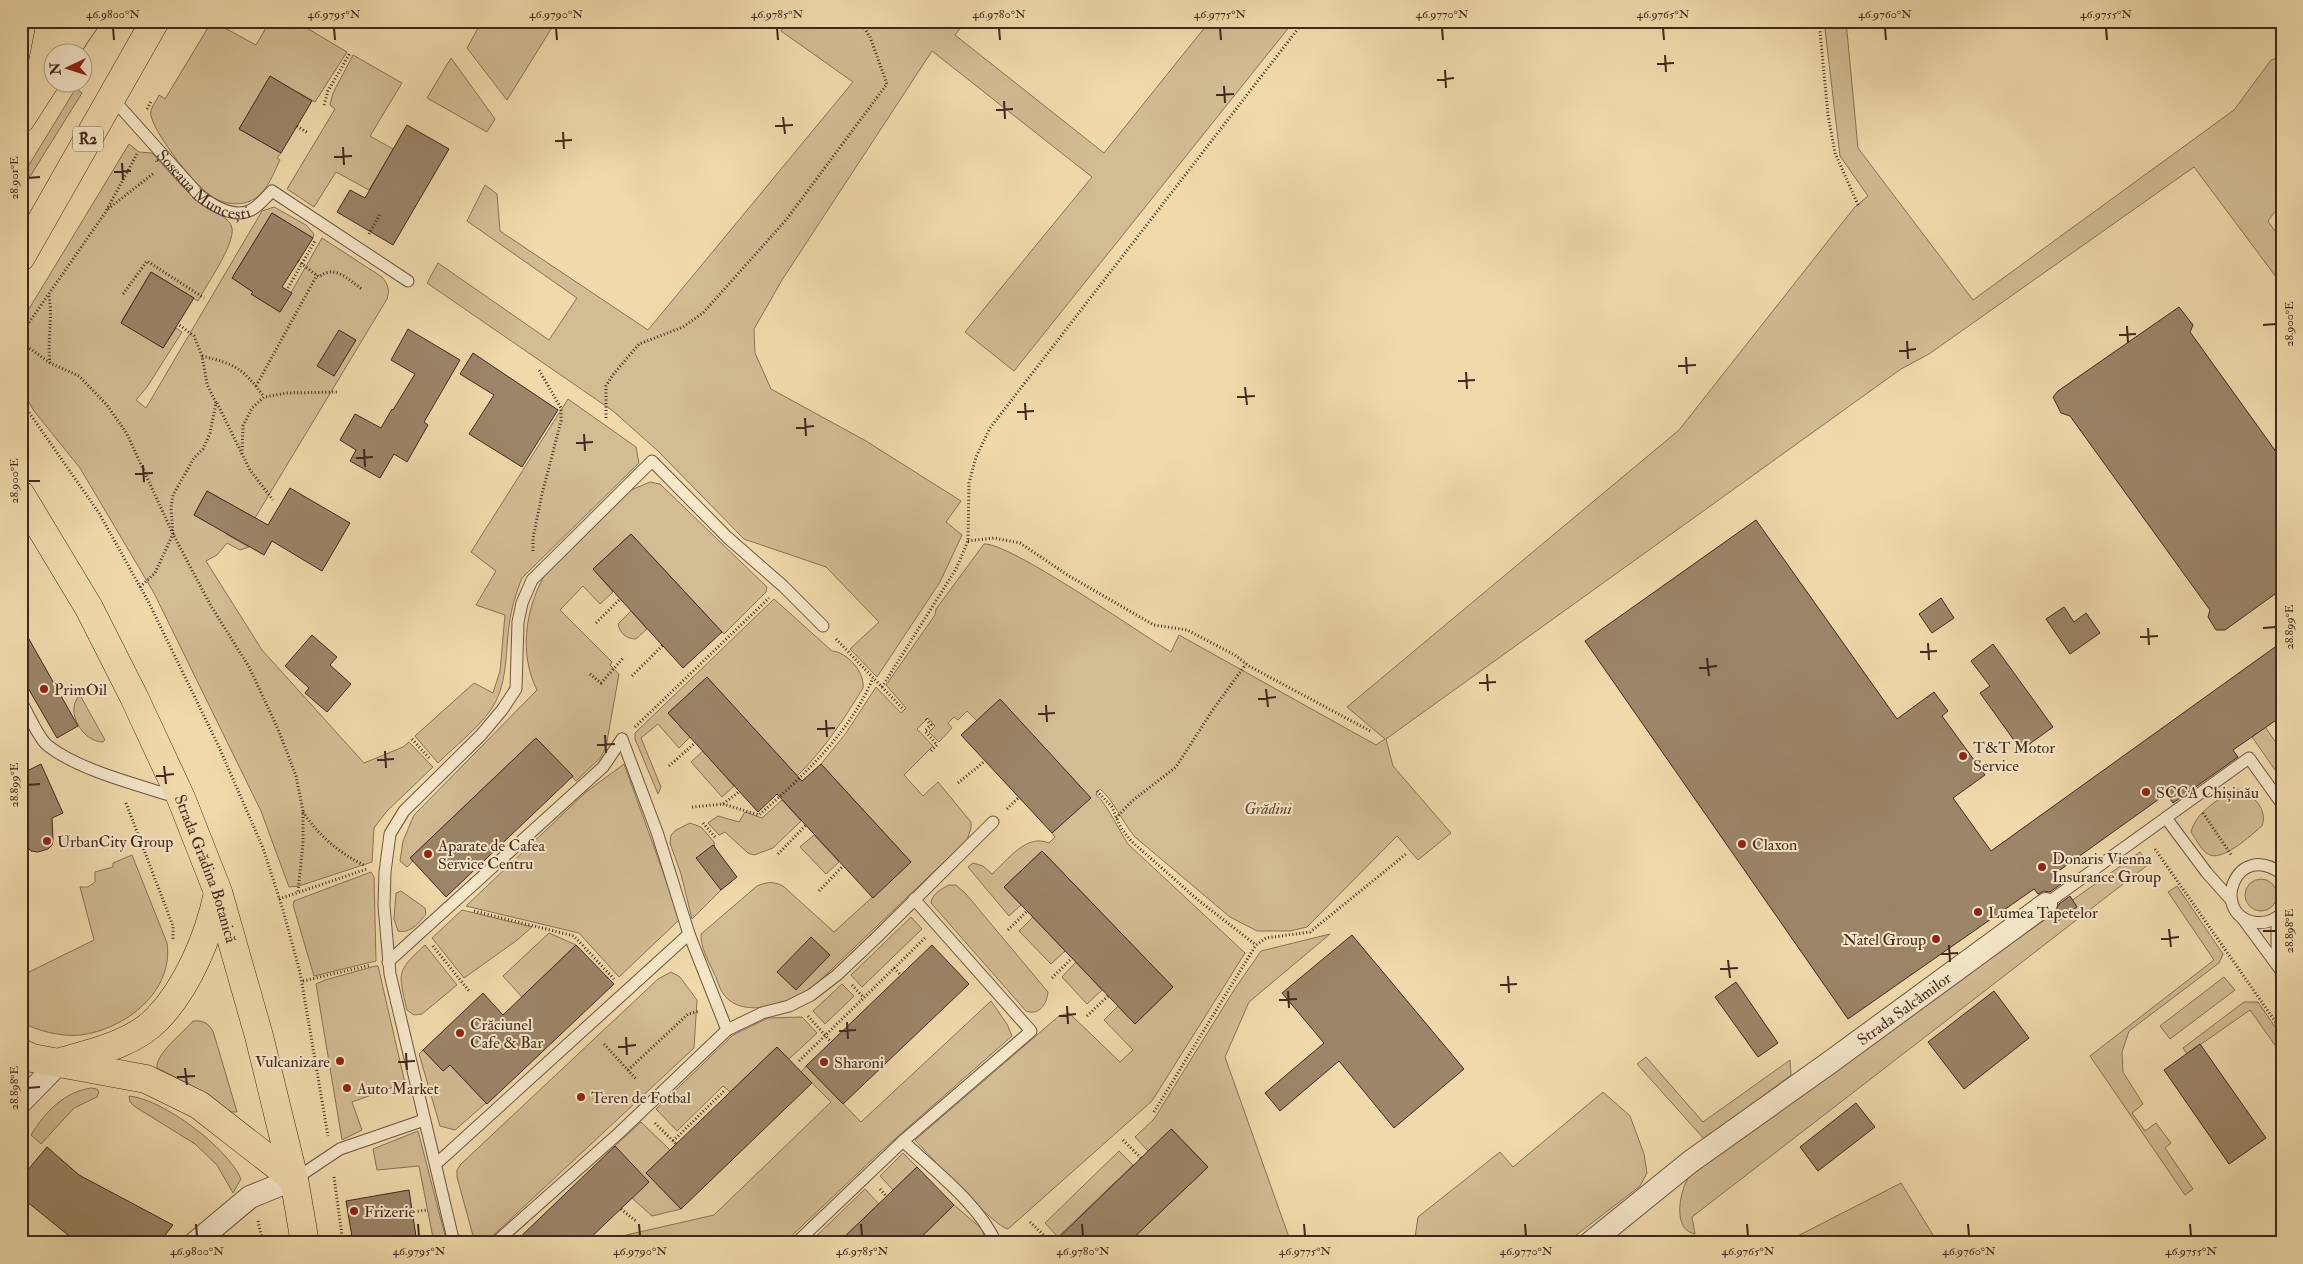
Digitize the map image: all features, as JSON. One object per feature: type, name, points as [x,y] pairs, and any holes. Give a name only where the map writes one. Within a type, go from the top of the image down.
[{"type":"main road","points":[[37,93],[51,21]]},
{"type":"main road","points":[[71,42],[85,21]]},
{"type":"main road","name":"R2","points":[[21,257],[155,21]]},
{"type":"main road","points":[[21,119],[42,85]]},
{"type":"main road","name":"Strada Grădina Botanică","points":[[21,495],[88,608],[134,697],[181,798],[218,892],[259,1036],[294,1179],[304,1243]]},
{"type":"main road","points":[[59,1063],[98,1052],[131,1038],[157,1020],[176,994],[195,960],[210,927],[218,892]]},
{"type":"main road","points":[[21,1052],[32,1058],[146,1079],[200,1105],[294,1179]]},
{"type":"street","name":"Strada Salcâmilor","points":[[1590,1243],[1690,1162],[2046,904]]},
{"type":"street","points":[[21,1102],[59,1063]]},
{"type":"street","points":[[195,1243],[250,1197],[294,1179]]},
{"type":"lane","name":"Șoseaua Muncești","points":[[112,97],[199,195],[212,205],[230,212],[250,211],[272,191],[408,281]]},
{"type":"lane","points":[[454,1243],[388,962],[384,906],[385,872],[390,834],[404,811],[481,735],[502,710],[516,689],[518,622],[522,603],[532,580],[652,461],[727,537],[823,626]]},
{"type":"lane","points":[[21,701],[45,744],[69,758],[117,779],[181,798]]},
{"type":"lane","points":[[388,962],[603,767],[622,739]]},
{"type":"lane","points":[[622,739],[657,832],[689,934],[727,1030]]},
{"type":"lane","name":"Strada Salcâmilor","points":[[2046,904],[2249,758],[2282,804]]},
{"type":"lane","points":[[2166,818],[2207,873],[2232,901],[2279,967]]},
{"type":"lane","points":[[496,1243],[727,1030],[762,1013],[789,1006],[811,995],[876,938],[993,822]]},
{"type":"lane","points":[[2232,901],[2233,882],[2242,870],[2255,864],[2265,864],[2282,874]]},
{"type":"lane","points":[[796,1243],[903,1141],[1031,1031],[914,899]]},
{"type":"lane","points":[[2242,917],[2250,922],[2259,923],[2280,916],[2279,967]]},
{"type":"lane","points":[[436,1164],[689,934]]},
{"type":"lane","points":[[294,1179],[340,1149],[424,1120]]},
{"type":"lane","points":[[903,1141],[966,1201],[989,1227],[996,1243]]},
{"type":"path","points":[[606,418],[606,386],[612,376],[639,344],[683,327],[703,314],[786,220],[886,84],[870,37],[860,21]]},
{"type":"path","points":[[882,687],[956,569],[968,541],[969,483],[976,457],[990,428],[1304,21]]},
{"type":"path","points":[[1819,21],[1828,115],[1835,153],[1859,207]]},
{"type":"path","points":[[324,105],[328,91],[350,53]]},
{"type":"path","points":[[297,126],[308,133]]},
{"type":"path","points":[[21,334],[106,211],[147,136]]},
{"type":"path","points":[[106,211],[152,174],[173,165]]},
{"type":"path","points":[[288,288],[324,225]]},
{"type":"path","points":[[123,294],[147,261],[204,298]]},
{"type":"path","points":[[298,262],[319,277],[326,271],[334,271],[362,288]]},
{"type":"path","points":[[256,386],[317,275]]},
{"type":"path","points":[[48,296],[52,314],[48,346],[50,363]]},
{"type":"path","points":[[178,324],[194,336],[202,356],[207,384],[216,403],[250,470],[273,500]]},
{"type":"path","points":[[21,342],[50,363],[80,376],[107,405],[127,434],[173,534],[211,606],[249,667],[278,729],[296,776],[302,811],[302,852],[298,892]]},
{"type":"path","points":[[202,356],[230,363],[252,380],[264,397]]},
{"type":"path","points":[[532,580],[533,538],[550,458],[561,421],[561,408],[539,370]]},
{"type":"path","points":[[242,454],[243,426],[252,408],[264,397],[287,393],[339,392]]},
{"type":"path","points":[[21,401],[99,513],[140,587],[219,747],[263,848],[280,899],[300,972],[344,1243]]},
{"type":"path","points":[[140,587],[155,573],[173,534],[171,508],[173,496],[194,458],[203,448],[210,433],[216,403]]},
{"type":"path","points":[[968,541],[994,538],[1020,543],[1069,576],[1154,625],[1188,630],[1235,655],[1246,664],[1372,732]]},
{"type":"path","points":[[596,623],[620,599]]},
{"type":"path","points":[[622,739],[757,610]]},
{"type":"path","points":[[823,626],[904,710]]},
{"type":"path","points":[[632,676],[663,645]]},
{"type":"path","points":[[590,674],[601,683],[624,657]]},
{"type":"path","points":[[1116,818],[1132,801],[1176,767],[1212,711],[1246,664]]},
{"type":"path","points":[[692,807],[723,804],[759,815],[801,778],[826,751],[865,698],[873,678]]},
{"type":"path","points":[[926,719],[931,725],[925,731],[937,745],[930,751]]},
{"type":"path","points":[[412,739],[442,773]]},
{"type":"path","points":[[669,766],[695,743]]},
{"type":"path","points":[[958,783],[985,761]]},
{"type":"path","points":[[117,779],[173,926]]},
{"type":"path","points":[[1097,791],[1112,807],[1121,828],[1131,840],[1198,900],[1256,946]]},
{"type":"path","points":[[723,804],[740,792]]},
{"type":"path","points":[[2193,799],[2242,870]]},
{"type":"path","points":[[280,899],[371,868],[349,858],[332,844],[302,811]]},
{"type":"path","points":[[703,823],[715,837]]},
{"type":"path","points":[[778,854],[806,825]]},
{"type":"path","points":[[2144,834],[2282,1031]]},
{"type":"path","points":[[1154,1112],[1256,946],[1266,938],[1310,932],[1406,854]]},
{"type":"path","points":[[818,891],[843,866]]},
{"type":"path","points":[[452,905],[574,936],[626,992]]},
{"type":"path","points":[[1008,930],[1027,912]]},
{"type":"path","points":[[799,1061],[938,925]]},
{"type":"path","points":[[422,932],[469,991]]},
{"type":"path","points":[[1052,978],[1072,958]]},
{"type":"path","points":[[303,981],[388,962]]},
{"type":"path","points":[[894,968],[901,976]]},
{"type":"path","points":[[1087,1016],[1108,996]]},
{"type":"path","points":[[628,1070],[688,1014],[718,1006]]},
{"type":"path","points":[[826,1035],[831,1042]]},
{"type":"path","points":[[604,1044],[636,1079]]},
{"type":"path","points":[[672,1141],[724,1091]]},
{"type":"path","points":[[642,1110],[676,1144]]},
{"type":"path","points":[[1123,1140],[1141,1158]]},
{"type":"path","points":[[250,1197],[263,1243]]},
{"type":"path","points":[[376,1216],[446,1207]]},
{"type":"path","points":[[621,1208],[638,1222]]},
{"type":"path","points":[[1030,1222],[1052,1243]]},
{"type":"green space","points":[[212,21],[256,45],[270,21],[295,21],[347,52],[315,102],[271,77],[239,129],[281,153],[277,158],[280,160],[263,192],[251,201],[244,203],[225,202],[214,198],[197,184],[168,148],[154,125],[151,116],[152,108],[159,95],[165,99]]},
{"type":"green space","points":[[482,21],[556,21],[507,100],[467,48]]},
{"type":"green space","points":[[788,21],[966,21],[955,35],[1104,153],[1210,21],[1294,21],[1014,371],[965,332],[1092,177],[932,51],[782,280],[754,329],[755,353],[771,389],[866,441],[961,501],[946,522],[962,535],[940,582],[877,677],[850,649],[879,622],[826,567],[744,539],[658,451],[613,411],[427,283],[438,263],[549,340],[577,298],[467,221],[485,185],[497,194],[500,231],[648,330],[853,82],[781,31]]},
{"type":"green space","name":"Grădini","points":[[1824,21],[1846,21],[1858,148],[1973,300],[2234,110],[2271,60],[2282,56],[2282,202],[2268,221],[2282,241],[2282,285],[2194,167],[1929,354],[1901,369],[1386,739],[1393,766],[1451,833],[1418,860],[1397,836],[1307,927],[1290,931],[1257,931],[1230,917],[1135,837],[1110,800],[1100,789],[1096,794],[1128,844],[1245,953],[1152,1101],[1008,1229],[976,1204],[915,1140],[1059,1016],[1069,1013],[1120,1062],[1133,1050],[1104,1020],[1118,1006],[1135,1024],[1173,987],[1042,851],[1004,887],[1021,905],[1009,916],[968,867],[973,863],[983,866],[992,874],[1017,850],[1025,845],[1041,841],[1049,843],[1055,837],[1052,833],[1090,798],[977,721],[967,711],[958,720],[954,717],[948,723],[952,728],[939,742],[929,732],[935,726],[928,718],[917,729],[933,746],[904,775],[923,796],[938,782],[971,822],[967,840],[810,990],[779,1004],[754,1008],[743,1007],[732,1002],[724,995],[705,953],[701,934],[757,886],[776,883],[783,886],[834,932],[911,862],[821,764],[846,733],[876,687],[901,713],[906,708],[886,685],[935,615],[936,609],[984,544],[998,547],[1020,557],[1076,590],[1171,652],[1179,635],[1376,745],[1385,739],[1347,707],[1679,430],[1854,208],[1868,196],[1840,156]]},
{"type":"green space","points":[[353,55],[402,83],[370,136],[393,149],[369,190],[336,172],[314,207],[287,189],[335,109],[330,105],[333,93]]},
{"type":"green space","points":[[451,58],[495,119],[487,132],[427,98]]},
{"type":"green space","points":[[74,92],[81,92],[82,93],[21,191],[21,178]]},
{"type":"green space","points":[[129,144],[139,152],[152,153],[191,195],[206,207],[225,218],[232,228],[232,235],[225,254],[198,301],[151,272],[121,322],[163,348],[176,328],[182,332],[147,387],[136,400],[146,408],[262,211],[274,207],[306,225],[314,234],[313,238],[272,213],[232,278],[253,292],[251,294],[280,312],[322,238],[382,277],[388,287],[387,299],[255,518],[207,491],[194,515],[212,525],[230,527],[226,534],[249,547],[240,550],[227,543],[217,555],[206,561],[262,650],[364,763],[403,747],[409,742],[433,767],[387,811],[374,828],[372,862],[299,886],[289,887],[261,811],[154,593],[80,468],[34,411],[21,389],[21,322]]},
{"type":"green space","points":[[568,399],[636,447],[639,463],[522,578],[511,613],[505,670],[496,701],[479,724],[438,763],[415,736],[474,683],[493,693],[500,671],[505,615],[476,605],[496,571],[471,552]]},
{"type":"green space","points":[[650,482],[660,484],[767,587],[766,592],[724,634],[631,534],[593,569],[613,592],[600,604],[583,586],[560,610],[612,662],[610,665],[619,674],[606,747],[601,757],[576,781],[536,738],[410,858],[413,861],[407,867],[400,861],[403,841],[414,815],[537,690],[531,676],[526,647],[532,604],[544,576],[631,490]]},
{"type":"green space","points":[[774,599],[832,651],[838,652],[854,664],[861,676],[863,688],[825,745],[797,776],[707,678],[668,713],[690,737],[679,748],[658,724],[641,738],[661,787],[658,794],[635,739],[635,733]]},
{"type":"green space","points":[[631,611],[647,629],[636,639],[624,635],[618,624]]},
{"type":"green space","points":[[80,695],[105,740],[103,742],[95,741],[88,737],[78,724],[74,709]]},
{"type":"green space","points":[[2265,727],[2282,751],[2282,775],[2280,777],[2252,737]]},
{"type":"green space","points":[[703,751],[734,786],[722,797],[691,762]]},
{"type":"green space","points":[[624,764],[680,919],[619,977],[579,933],[466,906],[586,792]]},
{"type":"green space","points":[[2239,789],[2250,795],[2258,804],[2263,814],[2262,826],[2236,847],[2221,855],[2214,856],[2208,854],[2191,832],[2194,825],[2202,813],[2213,803],[2232,790]]},
{"type":"green space","points":[[782,800],[801,821],[773,848],[754,855],[748,853],[725,832],[719,835],[708,823],[718,816],[739,822],[745,812],[762,818]]},
{"type":"green space","points":[[690,823],[701,827],[714,842],[721,890],[692,919],[681,874],[670,843],[671,835],[676,830]]},
{"type":"green space","points":[[814,835],[839,862],[826,874],[800,847]]},
{"type":"green space","points":[[2140,852],[2149,864],[1692,1217],[1695,1234],[1683,1226],[1680,1203],[1684,1186],[1690,1176],[1703,1163]]},
{"type":"green space","points":[[132,855],[167,943],[167,960],[163,977],[155,992],[130,1016],[114,1025],[81,1035],[42,1031],[21,1022],[21,958],[29,972],[94,940],[80,887],[88,887],[95,882],[95,872],[113,867],[113,863]]},
{"type":"green space","points":[[371,872],[374,877],[376,961],[314,976],[293,905],[294,901]]},
{"type":"green space","points":[[2261,879],[2273,883],[2277,895],[2273,907],[2261,911],[2249,907],[2245,895],[2249,883]]},
{"type":"green space","points":[[949,885],[956,885],[966,894],[1048,992],[1042,1008],[1035,1012],[1026,1011],[931,903],[935,894]]},
{"type":"green space","points":[[2177,886],[2223,954],[2219,963],[2129,1031],[2122,1052],[2123,1072],[2143,1104],[2132,1113],[2145,1131],[2156,1123],[2171,1143],[2165,1148],[2193,1189],[2185,1195],[2090,1056],[2214,960],[2168,892]]},
{"type":"green space","points":[[401,891],[425,908],[426,914],[414,927],[402,932],[398,931],[394,919],[396,893]]},
{"type":"green space","points":[[462,910],[532,927],[516,941],[464,978],[432,938]]},
{"type":"green space","points":[[911,917],[922,929],[862,987],[851,975]]},
{"type":"green space","points":[[1033,917],[1065,951],[1051,964],[1019,931]]},
{"type":"green space","points":[[549,933],[576,945],[522,997],[503,976]]},
{"type":"green space","points":[[1330,934],[1249,1002],[1225,1057],[1291,1243],[1128,1243],[1208,1167],[1172,1129],[1148,1151],[1135,1137],[1154,1119],[1234,990],[1261,951]]},
{"type":"green space","points":[[425,945],[457,985],[422,1014],[414,1015],[407,1010],[402,988],[402,973],[404,967]]},
{"type":"green space","points":[[1076,962],[1102,990],[1087,1004],[1062,977]]},
{"type":"green space","points":[[378,966],[405,1083],[352,1102],[362,1130],[342,1140],[316,984]]},
{"type":"green space","points":[[671,972],[680,977],[697,1000],[694,1048],[485,1243],[475,1243],[457,1177],[457,1170],[461,1164],[658,979]]},
{"type":"green space","points":[[2224,977],[2235,990],[2170,1039],[2160,1026]]},
{"type":"green space","points":[[842,984],[854,996],[825,1024],[813,1011]]},
{"type":"green space","points":[[991,1001],[1007,1024],[1012,1036],[879,1153],[784,1243],[615,1243],[622,1236],[714,1215],[831,1102],[801,1072],[806,1066],[861,1122]]},
{"type":"green space","points":[[2244,1002],[2258,1002],[2282,1037],[2282,1055],[2250,1010],[2187,1054],[2183,1048]]},
{"type":"green space","points":[[802,1017],[817,1033],[789,1059],[777,1047],[730,1092],[723,1086],[677,1131],[656,1109],[733,1035],[768,1018]]},
{"type":"green space","points":[[193,1021],[205,1023],[213,1031],[237,1112],[231,1112],[189,1084],[157,1068],[158,1062],[165,1050]]},
{"type":"green space","points":[[423,1050],[443,1071],[450,1065],[486,1103],[455,1130],[440,1126],[419,1054]]},
{"type":"green space","points":[[1646,1057],[1703,1122],[1790,1060],[1791,1075],[1705,1140],[1637,1064]]},
{"type":"green space","points":[[91,1088],[97,1089],[99,1092],[97,1097],[74,1108],[41,1144],[31,1135],[56,1104],[72,1094]]},
{"type":"green space","points":[[1603,1092],[1630,1116],[1644,1154],[1647,1173],[1640,1186],[1566,1243],[1418,1243],[1415,1238],[1418,1217],[1500,1152],[1513,1167]]},
{"type":"green space","points":[[129,1096],[143,1099],[176,1115],[223,1153],[241,1179],[233,1193],[217,1165],[195,1144],[134,1106],[130,1102]]},
{"type":"green space","points":[[641,1122],[670,1150],[647,1173],[681,1209],[652,1216],[632,1198],[615,1146]]},
{"type":"green space","points":[[418,1131],[447,1243],[434,1243],[419,1166],[377,1170],[373,1149]]},
{"type":"green space","points":[[1119,1151],[1133,1165],[1058,1237],[1045,1223]]},
{"type":"green space","points":[[903,1153],[917,1167],[893,1190],[880,1176]]},
{"type":"green space","points":[[1901,1183],[1938,1243],[1784,1243]]},
{"type":"green space","points":[[865,1189],[879,1204],[838,1243],[809,1243]]},
{"type":"green space","points":[[954,1205],[982,1229],[986,1243],[915,1243]]},
{"type":"building","points":[[270,76],[312,101],[281,153],[239,129]]},
{"type":"building","points":[[407,125],[449,149],[393,245],[337,212],[350,190],[365,198]]},
{"type":"building","points":[[272,213],[313,238],[282,287],[292,293],[280,312],[251,294],[253,292],[232,278]]},
{"type":"building","points":[[151,272],[194,298],[163,348],[121,323]]},
{"type":"building","points":[[2179,307],[2193,325],[2190,332],[2282,460],[2282,589],[2225,630],[2216,630],[2208,617],[2210,610],[2070,416],[2061,413],[2053,397],[2058,391]]},
{"type":"building","points":[[408,329],[460,360],[424,422],[428,425],[407,462],[394,454],[380,478],[350,461],[356,450],[340,440],[355,414],[381,428],[393,410],[415,374],[391,360]]},
{"type":"building","points":[[339,330],[356,340],[334,376],[317,366]]},
{"type":"building","points":[[473,353],[558,410],[522,467],[469,434],[494,395],[460,374]]},
{"type":"building","points":[[290,488],[350,523],[322,571],[272,541],[264,555],[194,515],[207,491],[268,525]]},
{"type":"building","points":[[1756,520],[1897,719],[1934,692],[1948,711],[1942,716],[1985,775],[1953,798],[1991,851],[2282,642],[2282,716],[2233,750],[2238,757],[2173,803],[2166,794],[2053,875],[2061,884],[2050,892],[2044,891],[2038,894],[2034,889],[1848,1019],[1585,641]]},
{"type":"building","points":[[631,534],[722,632],[683,668],[593,569]]},
{"type":"building","points":[[1941,598],[1954,618],[1932,633],[1919,614]]},
{"type":"building","points":[[2064,607],[2074,622],[2086,613],[2100,633],[2070,654],[2046,619]]},
{"type":"building","points":[[21,625],[78,726],[57,738],[21,676]]},
{"type":"building","points":[[312,635],[337,657],[330,665],[351,684],[327,712],[305,693],[309,688],[285,666]]},
{"type":"building","points":[[1993,644],[2053,727],[2021,750],[1980,693],[1990,686],[1971,661]]},
{"type":"building","points":[[707,677],[802,781],[821,764],[911,862],[873,898],[777,794],[758,812],[668,713]]},
{"type":"building","points":[[1000,699],[1091,798],[1052,833],[961,735]]},
{"type":"building","points":[[536,738],[573,776],[446,897],[410,858]]},
{"type":"building","points":[[41,764],[63,813],[52,818],[52,845],[48,849],[38,852],[31,851],[21,840],[21,774]]},
{"type":"building","points":[[713,845],[737,877],[721,890],[696,858]]},
{"type":"building","points":[[1042,851],[1173,987],[1135,1024],[1004,887]]},
{"type":"building","points":[[2070,896],[2077,907],[2058,921],[2053,915],[2059,904]]},
{"type":"building","points":[[1352,935],[1464,1069],[1394,1128],[1339,1061],[1280,1111],[1265,1093],[1324,1043],[1282,993]]},
{"type":"building","points":[[811,937],[830,955],[796,990],[777,972]]},
{"type":"building","points":[[576,945],[614,984],[487,1104],[450,1065],[443,1071],[423,1050],[483,993],[503,1015]]},
{"type":"building","points":[[932,945],[969,984],[843,1104],[806,1066]]},
{"type":"building","points":[[1736,982],[1778,1043],[1758,1057],[1715,997]]},
{"type":"building","points":[[1994,991],[2029,1038],[1964,1089],[1928,1042]]},
{"type":"building","points":[[2200,1044],[2266,1138],[2229,1164],[2164,1070]]},
{"type":"building","points":[[777,1047],[812,1083],[681,1209],[646,1173]]},
{"type":"building","points":[[1856,1103],[1875,1127],[1818,1171],[1800,1147]]},
{"type":"building","points":[[1171,1129],[1208,1167],[1128,1243],[1053,1243]]},
{"type":"building","points":[[615,1146],[649,1182],[585,1243],[514,1243]]},
{"type":"building","points":[[47,1147],[79,1175],[173,1225],[159,1243],[78,1243],[21,1197],[21,1178]]},
{"type":"building","points":[[917,1167],[954,1205],[915,1243],[838,1243]]},
{"type":"building","points":[[409,1190],[417,1243],[353,1243],[346,1201]]},
{"type":"place","name":"PrimOil","points":[[44,689]]},
{"type":"place","name":"T&T Motor Service","points":[[1963,756]]},
{"type":"place","name":"SCCA Chișinău","points":[[2146,792]]},
{"type":"place","name":"UrbanCity Group","points":[[47,841]]},
{"type":"place","name":"Claxon","points":[[1742,844]]},
{"type":"place","name":"Aparate de Cafea Service Centru","points":[[428,854]]},
{"type":"place","name":"Donaris Vienna Insurance Group","points":[[2042,867]]},
{"type":"place","name":"Lumea Tapetelor","points":[[1978,912]]},
{"type":"place","name":"Natel Group","points":[[1936,939]]},
{"type":"place","name":"Crăciunel Cafe & Bar","points":[[460,1033]]},
{"type":"place","name":"Vulcanizare","points":[[340,1061]]},
{"type":"place","name":"Sharoni","points":[[824,1062]]},
{"type":"place","name":"Auto Market","points":[[347,1088]]},
{"type":"place","name":"Teren de Fotbal","points":[[581,1097]]},
{"type":"place","name":"Frizerie","points":[[354,1211]]}]
